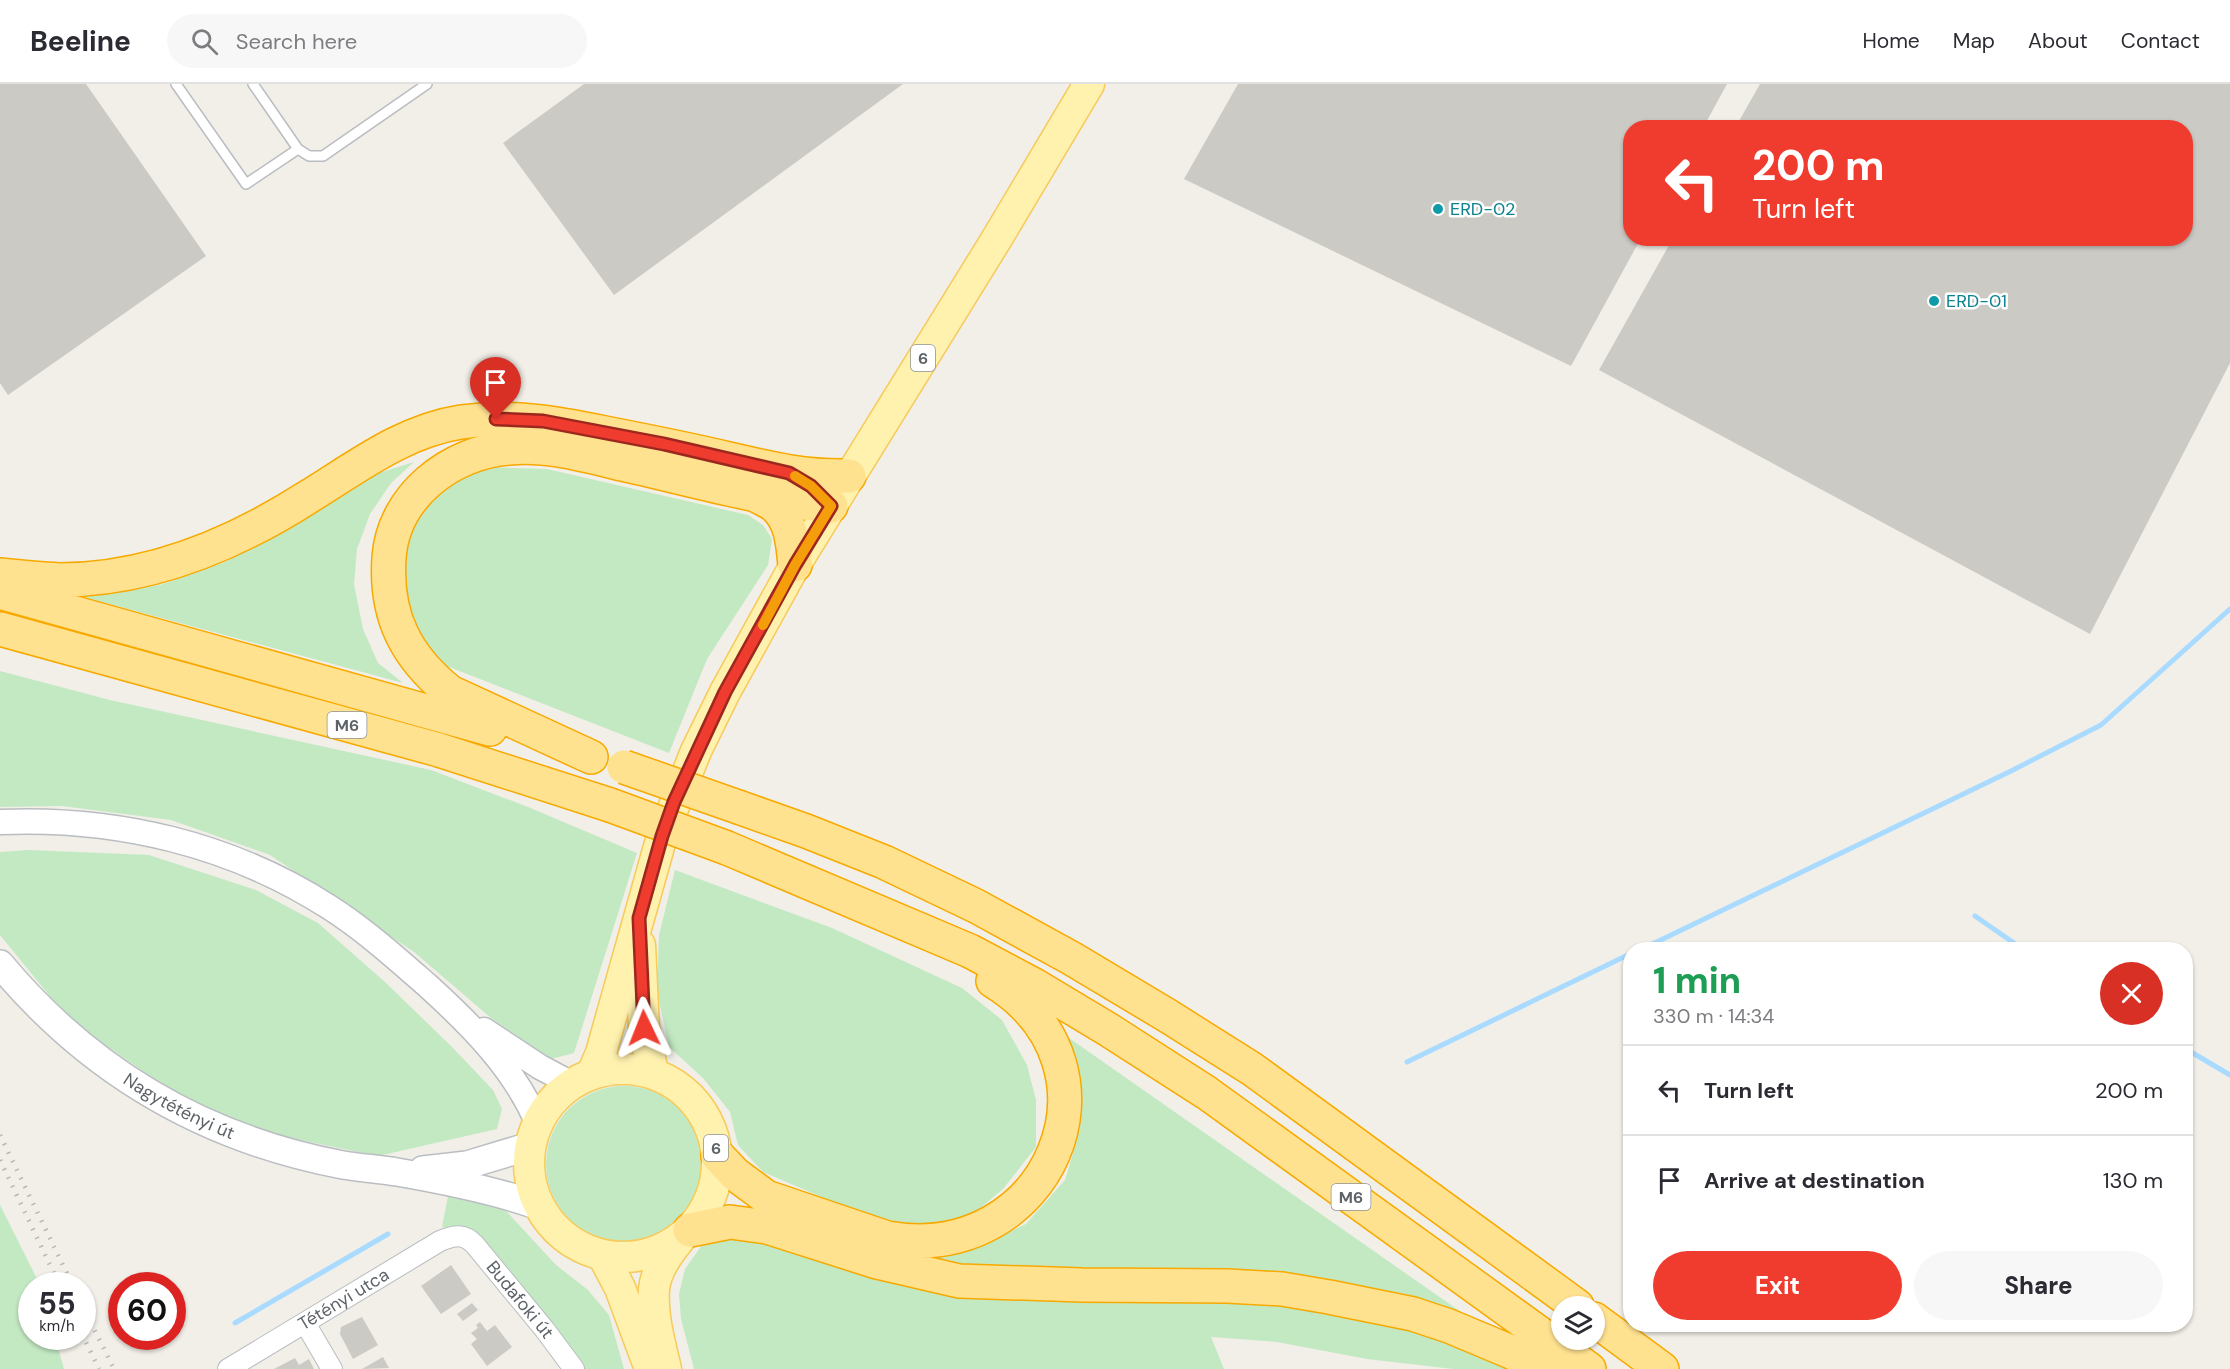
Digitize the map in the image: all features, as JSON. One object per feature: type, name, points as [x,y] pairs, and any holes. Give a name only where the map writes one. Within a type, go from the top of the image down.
[{"type":"highway","points":[[0,575],[58,580],[80,579],[133,572],[172,563],[209,550],[259,527],[386,447],[437,428],[477,420],[543,421],[664,444],[789,473],[818,477],[849,476]]},
{"type":"highway","points":[[591,758],[450,692],[430,676],[412,654],[399,630],[392,606],[388,578],[389,554],[393,536],[410,502],[429,480],[446,468],[476,454],[509,447],[543,448],[570,452],[756,495],[796,503],[831,506]]},
{"type":"highway","points":[[789,473],[811,486],[831,506]]},
{"type":"highway","points":[[756,495],[776,507],[786,522],[793,540],[795,565]]},
{"type":"highway","name":"M6","points":[[0,592],[624,767],[806,831],[874,858],[976,906],[1168,1016],[1252,1069],[1563,1296]]},
{"type":"highway","name":"M6","points":[[0,629],[439,750],[610,805],[727,848],[871,907],[970,951],[1034,985],[1208,1093],[1588,1369]]},
{"type":"highway","points":[[718,1156],[735,1174],[765,1197],[865,1232],[903,1241],[945,1240],[981,1229],[1018,1204],[1045,1171],[1055,1153],[1060,1135],[1065,1094],[1054,1051],[1044,1029],[1029,1009],[1008,991],[871,907]]},
{"type":"highway","points":[[685,1235],[730,1222],[767,1227],[878,1262],[960,1281],[1282,1289],[1413,1314],[1449,1326],[1546,1369]]},
{"type":"highway","points":[[1605,1327],[1662,1369]]},
{"type":"main road","name":"6","points":[[582,1079],[601,1053],[662,836],[696,751],[725,692],[795,565],[996,240],[1089,84]]},
{"type":"main road","name":"6","points":[[639,918],[644,1028],[653,1073]]},
{"type":"main road","name":"Nagytétényi út","points":[[0,964],[39,1008],[84,1049],[129,1082],[177,1110],[229,1133],[287,1154],[345,1166],[398,1172],[515,1197],[539,1206]]},
{"type":"main road","name":"6","points":[[666,1369],[657,1328],[654,1290],[657,1275],[667,1256],[685,1235],[703,1214],[712,1196],[717,1176],[718,1156],[708,1120],[698,1104],[685,1091],[670,1080],[653,1073],[622,1069],[582,1079],[558,1095],[546,1108],[534,1135],[530,1177],[539,1206],[548,1220],[572,1243],[587,1251],[618,1258],[651,1254],[685,1235]]},
{"type":"main road","name":"Nagytétényi út","points":[[398,1172],[467,1165],[501,1156],[534,1135]]},
{"type":"main road","points":[[603,1256],[620,1288],[650,1369]]},
{"type":"street","points":[[0,822],[66,822],[124,829],[180,840],[227,855],[270,873],[328,906],[384,947],[459,1014],[505,1066],[529,1104],[534,1135]]},
{"type":"street","points":[[459,1014],[540,1066],[582,1079]]},
{"type":"street","name":"Tétényi utca","points":[[228,1369],[440,1241],[452,1236],[461,1236]]},
{"type":"street","name":"Budafoki út","points":[[461,1236],[468,1238],[475,1245],[574,1369]]},
{"type":"street","points":[[305,1323],[332,1369]]},
{"type":"lane","points":[[176,84],[246,184],[298,149]]},
{"type":"lane","points":[[253,84],[298,149],[309,156],[323,156],[427,84]]},
{"type":"green space","points":[[414,462],[391,483],[370,514],[357,549],[354,584],[363,629],[378,663],[403,683],[80,596],[160,585],[227,561],[369,476]]},
{"type":"green space","points":[[489,467],[547,469],[748,515],[763,525],[772,539],[768,565],[707,659],[669,753],[444,665],[409,627],[402,555],[419,514],[450,483]]},
{"type":"green space","points":[[0,671],[110,700],[431,770],[528,807],[637,853],[574,1053],[551,1059],[491,1018],[414,952],[270,855],[171,820],[62,806],[0,807]]},
{"type":"green space","points":[[29,850],[149,855],[256,890],[318,923],[385,982],[493,1090],[502,1109],[497,1129],[378,1156],[271,1134],[191,1104],[70,1021],[0,935],[0,852]]},
{"type":"green space","points":[[675,870],[832,928],[962,988],[1002,1020],[1027,1065],[1036,1100],[1036,1147],[1003,1189],[972,1215],[920,1229],[859,1213],[763,1172],[738,1145],[730,1112],[703,1078],[669,1047],[657,991],[659,935]]},
{"type":"green space","points":[[1059,1031],[1481,1326],[920,1259],[969,1250],[1026,1224],[1065,1180],[1075,1147],[1077,1095]]},
{"type":"green space","points":[[624,1086],[639,1087],[654,1092],[679,1109],[696,1134],[701,1149],[701,1179],[696,1194],[679,1219],[654,1236],[639,1241],[624,1242],[609,1241],[594,1236],[569,1219],[552,1194],[547,1179],[546,1164],[547,1149],[552,1134],[569,1109],[594,1092],[609,1087]]},
{"type":"green space","points":[[449,1191],[477,1199],[507,1212],[556,1265],[588,1290],[609,1315],[624,1369],[581,1369],[474,1234],[442,1227]]},
{"type":"green space","points":[[0,1205],[34,1272],[18,1272],[18,1350],[59,1350],[64,1369],[0,1369]]},
{"type":"green space","points":[[724,1233],[832,1259],[1211,1292],[1380,1317],[1517,1369],[1453,1369],[1367,1359],[1277,1342],[1211,1337],[1224,1369],[694,1369],[681,1319],[679,1294],[685,1269],[702,1245]]},
{"type":"building","points":[[0,84],[86,84],[206,256],[8,395],[0,383]]},
{"type":"building","points":[[584,84],[903,84],[614,295],[503,143]]},
{"type":"building","name":"ERD-02","points":[[1238,84],[1727,84],[1707,120],[1623,120],[1623,246],[1637,246],[1571,366],[1184,179]]},
{"type":"building","name":"ERD-01","points":[[1760,84],[2230,84],[2230,363],[2090,634],[1599,370],[1669,246],[2193,246],[2193,120],[1740,120]]},
{"type":"building","points":[[451,1265],[471,1294],[441,1314],[421,1286]]},
{"type":"building","points":[[472,1303],[478,1310],[463,1321],[457,1314]]},
{"type":"building","points":[[362,1317],[378,1345],[353,1359],[340,1334],[341,1327]]},
{"type":"building","points":[[480,1322],[487,1331],[495,1325],[512,1347],[487,1366],[471,1344],[477,1339],[471,1333],[478,1328],[476,1325]]},
{"type":"building","points":[[383,1357],[389,1368],[362,1369]]},
{"type":"building","points":[[295,1358],[299,1365],[309,1359],[314,1369],[274,1369]]},
{"type":"waterway","points":[[1657,942],[2011,771],[2101,725],[2230,609]]},
{"type":"waterway","points":[[1975,916],[2012,942]]},
{"type":"waterway","points":[[1407,1062],[1623,957]]},
{"type":"waterway","points":[[2193,1053],[2230,1075]]},
{"type":"waterway","points":[[235,1323],[388,1234]]},
{"type":"railway","points":[[0,1135],[66,1272]]},
{"type":"railway","points":[[0,1160],[53,1272]]},
{"type":"railway","points":[[96,1333],[114,1369]]},
{"type":"railway","points":[[90,1350],[99,1369]]},
{"type":"slow traffic","points":[[763,625],[795,565],[831,506],[811,486],[795,476]]},
{"type":"place","name":"ERD-02","points":[[1438,209]]},
{"type":"place","name":"ERD-01","points":[[1934,301]]},
{"type":"route","points":[[496,419],[543,421],[664,444],[789,473],[811,486],[831,506],[795,565],[725,692],[674,802],[639,918],[644,1028]]}]
